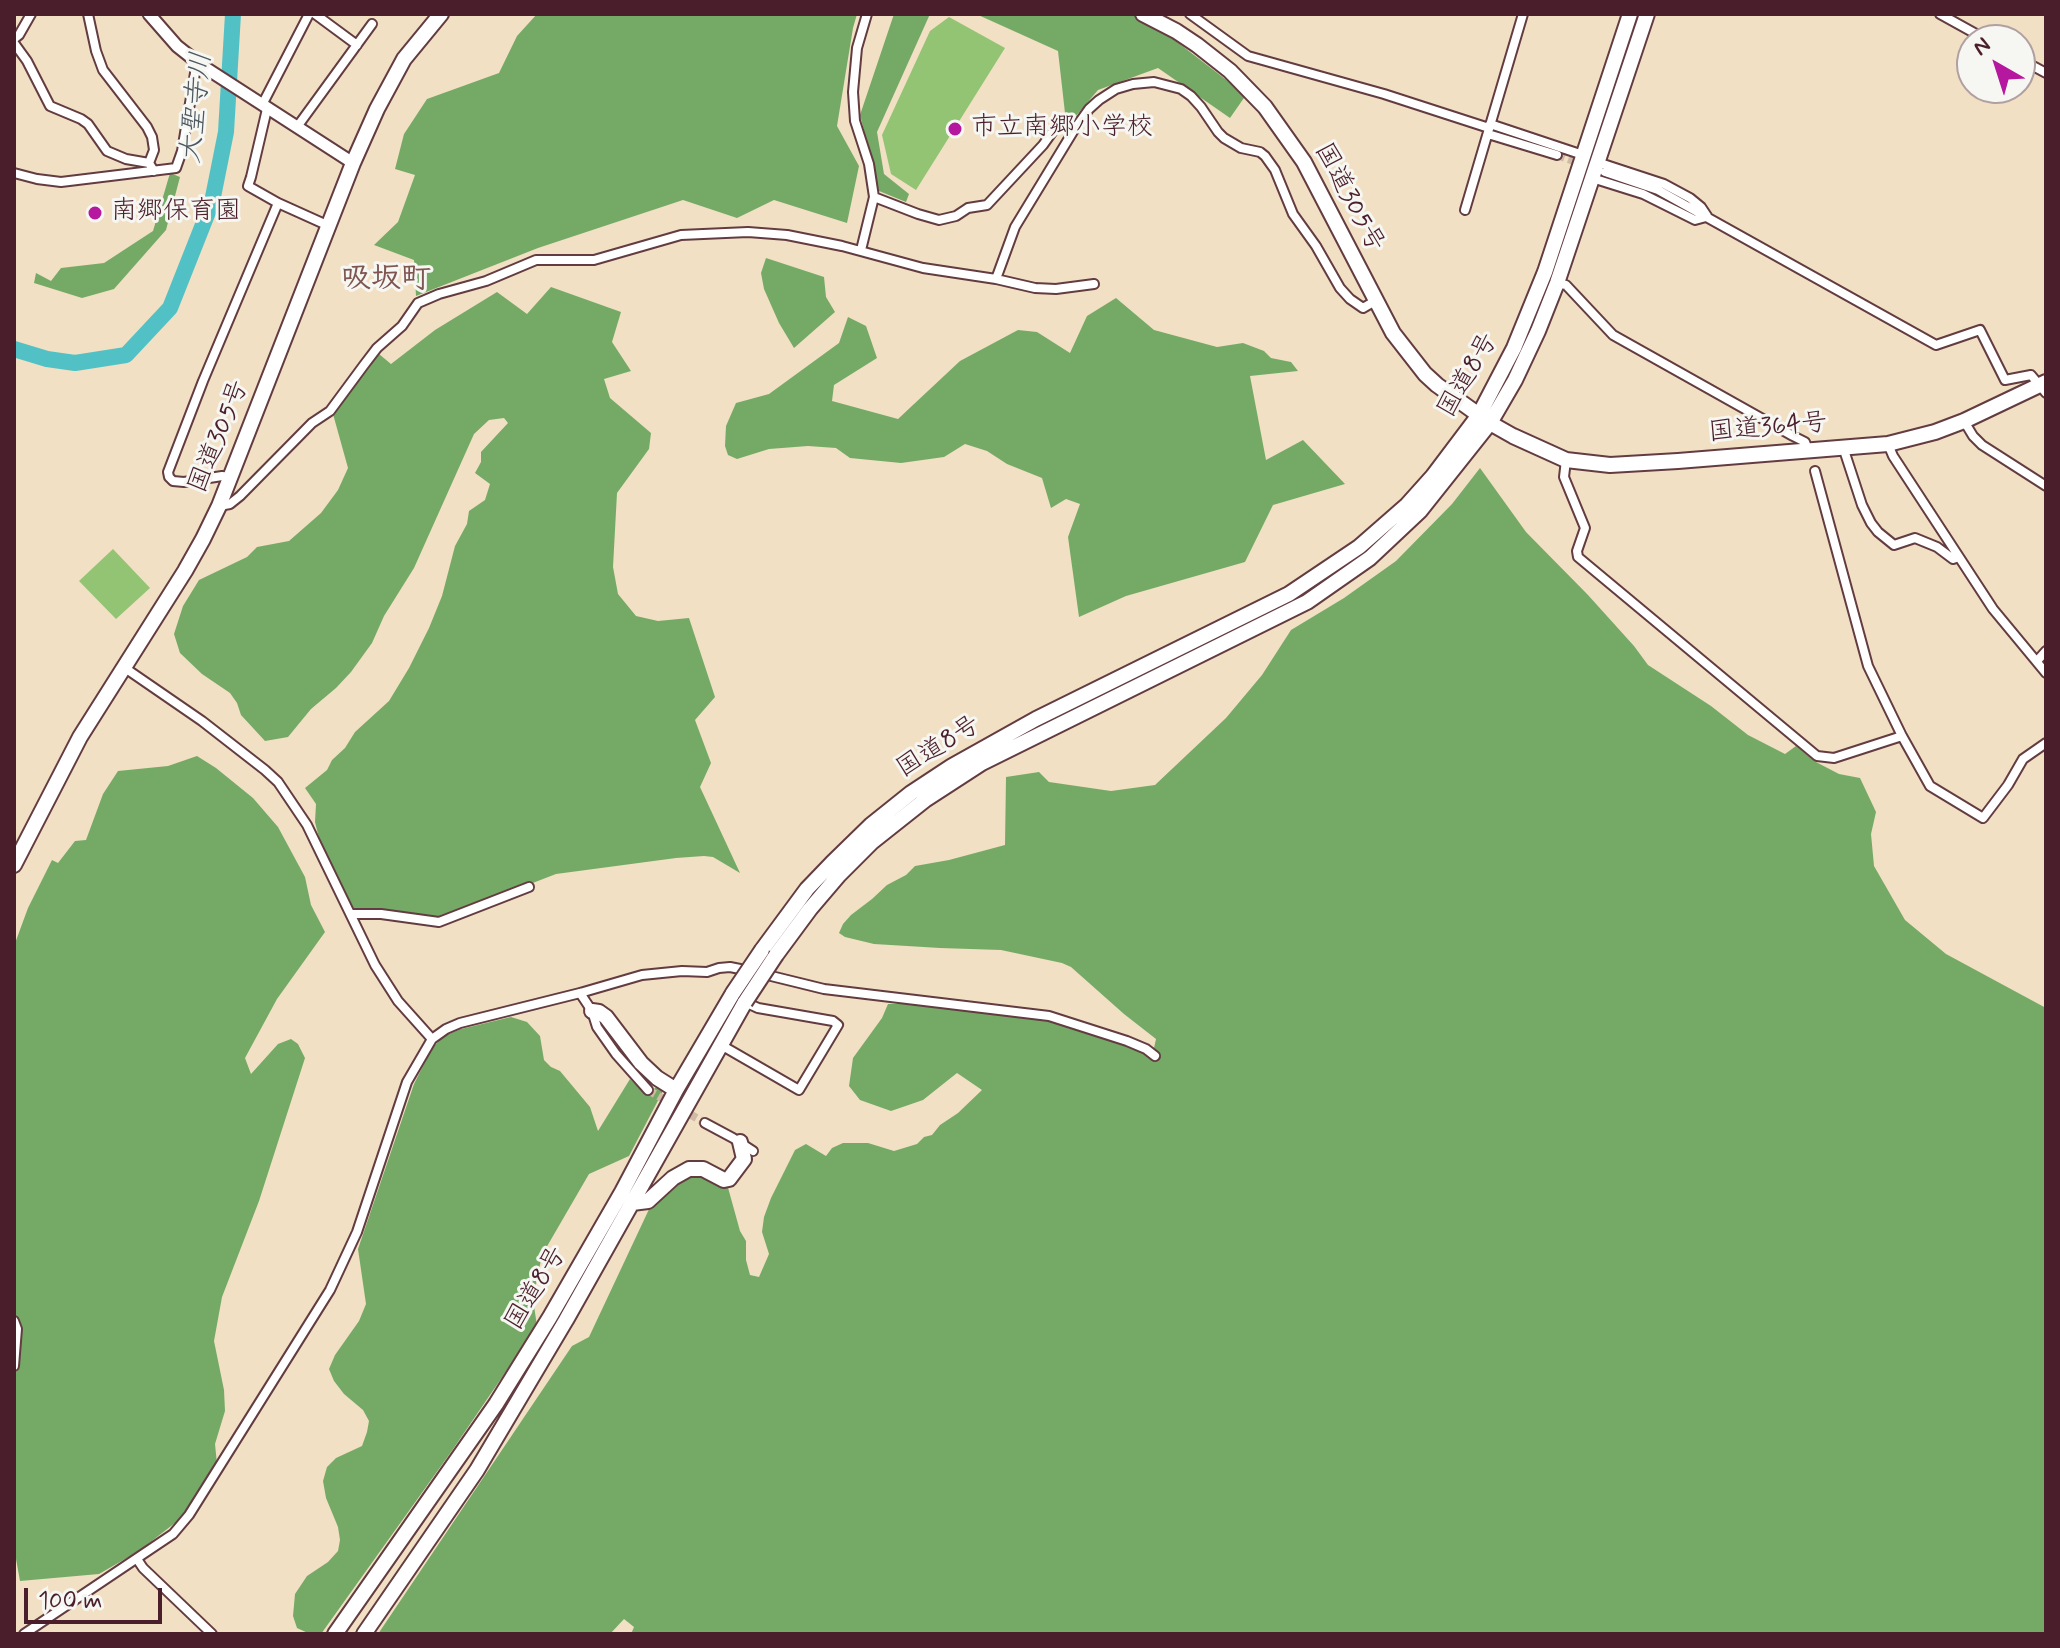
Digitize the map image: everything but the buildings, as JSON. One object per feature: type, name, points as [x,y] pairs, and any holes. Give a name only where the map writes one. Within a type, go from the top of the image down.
[{"type":"highway","name":"国道305号","points":[[14,865],[80,737],[185,571],[219,506],[353,163],[392,78],[416,42],[441,14]]},
{"type":"highway","name":"国道305号","points":[[1143,14],[1176,31],[1215,59],[1265,107],[1304,162],[1393,333],[1425,374],[1484,419]]},
{"type":"highway","name":"国道8号","points":[[1484,419],[1545,272],[1630,14]]},
{"type":"highway","name":"国道8号","points":[[335,1634],[496,1404],[622,1192],[676,1090],[769,953],[807,889],[871,825],[952,766],[1036,719],[1289,594],[1324,572],[1359,547],[1407,505],[1484,419],[1515,380],[1538,331],[1598,171],[1647,14]]},
{"type":"highway","name":"国道364号","points":[[1484,419],[1566,460],[1610,465],[1888,444],[1935,432],[2043,387]]},
{"type":"highway","name":"国道8号","points":[[364,1634],[373,1627],[477,1470],[721,1045],[739,998]]},
{"type":"highway","points":[[592,1011],[606,1017],[641,1063],[676,1090]]},
{"type":"highway","points":[[632,1203],[648,1201],[673,1178],[689,1169],[703,1169],[724,1180],[729,1179],[744,1159],[740,1142]]},
{"type":"street","points":[[31,14],[14,41],[50,106],[88,124],[107,151],[152,167]]},
{"type":"street","points":[[88,14],[103,70],[152,137],[152,167]]},
{"type":"street","points":[[149,14],[177,46],[197,61],[353,163]]},
{"type":"street","points":[[309,14],[265,107],[248,186],[329,227]]},
{"type":"street","points":[[315,14],[357,45]]},
{"type":"street","points":[[861,250],[874,197],[869,164],[852,102],[857,48],[867,14]]},
{"type":"street","points":[[1190,14],[1248,56],[1384,94],[1557,155]]},
{"type":"street","points":[[1465,210],[1523,14]]},
{"type":"street","points":[[1940,14],[1958,24]]},
{"type":"street","points":[[297,127],[372,24]]},
{"type":"street","points":[[14,173],[61,182],[152,167],[176,168],[182,151],[197,61]]},
{"type":"street","points":[[996,279],[1015,227],[1089,109],[1116,89],[1154,82],[1181,89],[1201,107],[1224,138],[1241,148],[1260,152],[1271,163],[1293,214],[1340,288],[1363,308],[1375,301]]},
{"type":"street","points":[[874,197],[939,220],[956,216],[968,208],[987,205],[1043,145],[1058,124],[1074,130]]},
{"type":"street","points":[[1489,129],[1583,155]]},
{"type":"street","points":[[1598,171],[1664,184],[1690,198],[1707,217],[1936,345],[1980,330],[2005,380],[2031,375],[2043,387]]},
{"type":"street","points":[[1598,171],[1695,220],[1707,217]]},
{"type":"street","points":[[230,477],[184,482],[173,481],[168,472],[278,203]]},
{"type":"street","points":[[219,506],[230,504],[240,496],[312,423],[330,411],[370,356],[402,326],[418,303],[486,281],[536,260],[594,260],[681,235],[748,232],[787,235],[861,250],[923,268],[1035,288],[1056,289],[1094,284]]},
{"type":"street","points":[[1557,283],[1566,285],[1613,335],[1805,442],[1808,450]]},
{"type":"street","points":[[1964,421],[1982,445],[2046,486]]},
{"type":"street","points":[[1888,444],[1993,609],[2046,673]]},
{"type":"street","points":[[1843,447],[1862,505],[1878,532],[1894,545],[1915,538],[1937,547],[1953,559],[1959,557]]},
{"type":"street","points":[[1566,460],[1564,477],[1585,528],[1578,557],[1817,756],[1834,758],[1902,736]]},
{"type":"street","points":[[1815,471],[1863,653],[1902,736],[1930,786],[1983,818],[2023,759],[2046,743]]},
{"type":"street","points":[[2037,661],[2046,651]]},
{"type":"street","points":[[125,668],[202,721],[278,782],[307,825],[375,965],[398,1001],[432,1039]]},
{"type":"street","points":[[351,914],[381,914],[439,922],[529,887]]},
{"type":"street","points":[[24,1634],[181,1526],[330,1290],[357,1232],[407,1082],[432,1039],[446,1029],[642,975],[707,972],[730,967],[824,989],[1049,1016],[1127,1041],[1155,1056]]},
{"type":"street","points":[[580,993],[592,1011],[597,1027],[648,1090]]},
{"type":"street","points":[[721,1045],[799,1090],[838,1025],[833,1021],[758,1008],[739,998]]},
{"type":"street","points":[[705,1123],[753,1151]]},
{"type":"street","points":[[14,1321],[17,1329],[14,1366]]},
{"type":"street","points":[[137,1559],[212,1634]]},
{"type":"green space","points":[[537,14],[857,14],[837,126],[859,166],[847,223],[774,200],[737,218],[683,200],[538,248],[416,296],[414,260],[374,245],[398,222],[415,175],[395,169],[404,134],[427,99],[499,73],[517,36]]},
{"type":"green space","points":[[894,14],[930,14],[877,132],[884,174],[909,194],[906,202],[879,191],[860,115]]},
{"type":"green space","points":[[976,14],[1135,14],[1151,22],[1246,95],[1230,118],[1158,68],[1098,90],[1075,117],[1065,113],[1058,51]]},
{"type":"green space","points":[[949,17],[1005,48],[916,190],[891,174],[882,135],[930,31]]},
{"type":"green space","points":[[170,173],[180,177],[166,230],[114,289],[82,298],[34,283],[36,273],[51,281],[61,268],[104,263],[153,231]]},
{"type":"green space","points":[[766,258],[824,277],[826,297],[835,312],[794,348],[764,289],[761,273]]},
{"type":"green space","points":[[551,287],[621,312],[612,342],[631,371],[604,379],[610,398],[651,433],[649,449],[617,493],[613,567],[618,594],[636,616],[658,621],[689,618],[715,697],[695,720],[711,763],[700,787],[740,873],[713,857],[676,858],[556,874],[442,918],[351,911],[320,842],[315,822],[316,804],[305,788],[327,770],[355,732],[389,701],[409,668],[442,596],[455,546],[467,524],[469,511],[485,500],[490,484],[475,473],[481,462],[481,452],[508,423],[504,418],[489,420],[474,434],[414,568],[384,616],[372,643],[351,672],[311,709],[288,737],[265,741],[241,715],[230,693],[202,674],[180,653],[174,634],[183,606],[199,580],[247,557],[257,547],[289,541],[321,513],[338,490],[348,468],[333,414],[379,354],[391,364],[435,330],[497,292],[527,314]]},
{"type":"green space","points":[[1116,298],[1154,330],[1217,347],[1243,343],[1264,351],[1271,358],[1291,362],[1298,371],[1250,376],[1266,460],[1303,440],[1345,484],[1273,505],[1245,562],[1126,596],[1079,617],[1068,537],[1080,504],[1066,499],[1051,508],[1042,478],[1007,464],[987,451],[965,444],[944,457],[901,463],[850,458],[836,448],[808,446],[769,449],[737,459],[728,455],[726,426],[736,403],[769,394],[839,343],[848,317],[866,326],[877,358],[834,385],[832,401],[898,419],[960,361],[1018,330],[1037,332],[1070,353],[1087,316]]},
{"type":"green space","points":[[1480,468],[1526,532],[1588,595],[1648,665],[1711,706],[1748,735],[1785,754],[1796,746],[1814,761],[1839,774],[1860,778],[1876,812],[1871,834],[1874,866],[1905,920],[1946,954],[2046,1008],[2046,1634],[631,1634],[634,1627],[624,1619],[610,1634],[378,1634],[572,1346],[589,1337],[651,1205],[683,1176],[698,1173],[727,1184],[740,1231],[746,1241],[750,1275],[759,1277],[769,1254],[762,1232],[764,1217],[795,1150],[806,1144],[826,1156],[832,1148],[843,1143],[868,1143],[894,1151],[917,1144],[924,1137],[932,1135],[982,1090],[957,1073],[923,1100],[891,1111],[860,1100],[849,1086],[853,1058],[882,1018],[888,1004],[939,1003],[1021,1015],[1058,1022],[1146,1051],[1154,1048],[1156,1039],[1071,967],[1062,963],[1001,950],[874,944],[839,933],[851,915],[915,866],[1005,845],[1006,777],[1039,772],[1049,782],[1111,791],[1155,785],[1226,718],[1262,675],[1291,630],[1396,561],[1452,504]]},
{"type":"green space","points":[[113,549],[150,588],[116,619],[79,581]]},
{"type":"green space","points":[[197,756],[253,798],[278,827],[305,877],[311,905],[325,932],[277,999],[245,1058],[251,1074],[278,1044],[291,1039],[298,1044],[305,1058],[259,1201],[222,1297],[214,1341],[225,1411],[215,1444],[217,1464],[180,1519],[139,1551],[99,1574],[20,1581],[14,1557],[14,946],[28,908],[52,860],[58,863],[75,841],[86,840],[103,794],[118,771],[168,766]]},
{"type":"green space","points":[[511,1017],[527,1022],[540,1036],[544,1060],[560,1071],[590,1107],[598,1131],[630,1079],[646,1095],[659,1085],[663,1091],[629,1156],[589,1174],[542,1255],[533,1299],[537,1326],[321,1634],[310,1634],[297,1628],[293,1616],[295,1594],[307,1576],[338,1551],[340,1540],[323,1481],[327,1467],[336,1458],[362,1446],[369,1421],[363,1410],[334,1381],[329,1369],[366,1304],[358,1249],[414,1084],[432,1048],[444,1036],[461,1029]]},
{"type":"waterway","name":"大聖寺川","points":[[14,349],[75,363],[126,355],[170,308],[212,202],[226,132],[233,14]]},
{"type":"tunnel","points":[[1557,155],[1582,164]]},
{"type":"tunnel","points":[[648,1090],[705,1123]]},
{"type":"place","name":"市立南郷小学校","points":[[955,129]]},
{"type":"place","name":"南郷保育園","points":[[95,213]]},
{"type":"district","name":"吸坂町","points":[[386,281]]}]
